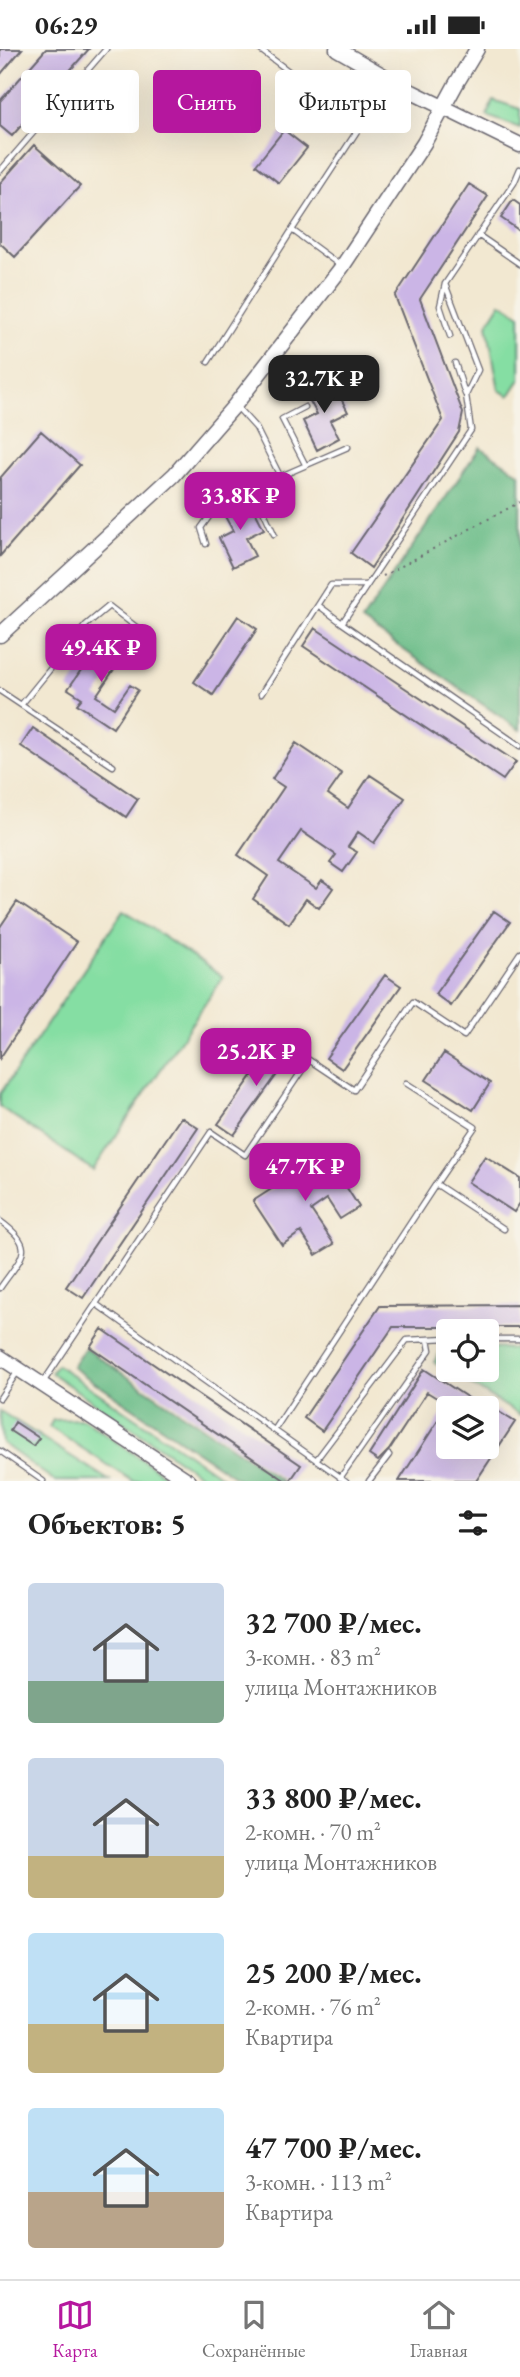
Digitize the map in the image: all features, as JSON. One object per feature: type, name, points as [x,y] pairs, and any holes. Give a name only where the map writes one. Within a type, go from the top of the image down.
[{"type":"street","points":[[337,49],[443,107],[520,145]]},
{"type":"street","points":[[0,635],[174,475],[235,405],[342,267],[424,143],[477,49]]},
{"type":"street","points":[[0,1357],[189,1481]]},
{"type":"lane","points":[[0,171],[106,49]]},
{"type":"lane","points":[[208,362],[361,125],[259,49]]},
{"type":"lane","points":[[450,336],[440,306],[446,284],[514,183],[520,169]]},
{"type":"lane","points":[[292,230],[342,267]]},
{"type":"lane","points":[[478,235],[520,264]]},
{"type":"lane","points":[[446,284],[478,370],[466,395]]},
{"type":"lane","points":[[342,623],[471,430],[466,395],[455,363]]},
{"type":"lane","points":[[235,405],[256,428],[280,476]]},
{"type":"lane","points":[[305,407],[282,419],[305,464]]},
{"type":"lane","points":[[206,544],[201,528],[219,503],[348,447]]},
{"type":"lane","points":[[253,488],[274,534]]},
{"type":"lane","points":[[261,694],[331,585],[366,585]]},
{"type":"lane","points":[[317,605],[520,746]]},
{"type":"lane","points":[[21,705],[86,625],[109,606],[144,633]]},
{"type":"lane","points":[[0,691],[113,766]]},
{"type":"lane","points":[[41,1385],[211,1132],[245,1155],[309,1060],[354,1090],[413,1002],[464,1036],[520,953]]},
{"type":"lane","points":[[275,1429],[475,1126],[406,1083]]},
{"type":"lane","points":[[436,1184],[505,1229]]},
{"type":"lane","points":[[0,1221],[16,1232],[24,1247],[23,1255],[0,1288]]},
{"type":"lane","points":[[96,1304],[343,1479],[430,1350],[428,1338]]},
{"type":"lane","points":[[316,1460],[407,1340],[436,1338]]},
{"type":"lane","points":[[499,1339],[520,1339]]},
{"type":"lane","points":[[0,1398],[19,1370]]},
{"type":"lane","points":[[0,1451],[43,1481]]},
{"type":"lane","points":[[369,1481],[389,1455]]},
{"type":"path","points":[[366,585],[520,502]]},
{"type":"green space","points":[[493,100],[520,109],[520,128],[487,116]]},
{"type":"green space","points":[[501,303],[520,315],[520,379],[509,396],[499,390],[487,325]]},
{"type":"green space","points":[[480,447],[520,474],[520,730],[362,621]]},
{"type":"green space","points":[[124,910],[223,977],[93,1170],[0,1107],[0,1094]]},
{"type":"green space","points":[[85,1348],[282,1481],[241,1481],[72,1367]]},
{"type":"green space","points":[[499,1348],[520,1349],[520,1415],[499,1402],[499,1396],[489,1396],[466,1382],[499,1382]]},
{"type":"green space","points":[[57,1365],[228,1481],[209,1481],[51,1373]]},
{"type":"green space","points":[[0,1411],[110,1481],[55,1481],[2,1443]]},
{"type":"green space","points":[[83,1419],[173,1481],[133,1481],[49,1427],[53,1420]]},
{"type":"building","points":[[0,49],[22,49],[0,75]]},
{"type":"building","points":[[46,49],[89,49],[70,70],[27,70]]},
{"type":"building","points":[[21,77],[21,126],[12,136],[0,126],[0,101]]},
{"type":"building","points":[[282,133],[288,133],[307,148],[279,183],[256,165]]},
{"type":"building","points":[[34,145],[80,186],[15,257],[0,243],[0,183]]},
{"type":"building","points":[[469,184],[488,196],[420,299],[463,413],[459,432],[371,568],[351,553],[443,420],[395,296]]},
{"type":"building","points":[[513,200],[520,205],[520,231],[501,218]]},
{"type":"building","points":[[332,381],[348,412],[330,421],[339,438],[317,450],[303,421],[317,414],[306,394]]},
{"type":"building","points":[[41,431],[80,465],[0,556],[0,478]]},
{"type":"building","points":[[248,498],[264,529],[246,538],[255,556],[233,567],[219,538],[233,531],[222,511]]},
{"type":"building","points":[[238,616],[257,629],[213,695],[194,682]]},
{"type":"building","points":[[315,628],[516,762],[503,780],[303,646]]},
{"type":"building","points":[[103,638],[125,653],[96,696],[114,708],[130,685],[138,690],[113,728],[77,704],[82,698],[68,689]]},
{"type":"building","points":[[33,728],[138,799],[126,817],[21,746]]},
{"type":"building","points":[[296,743],[342,774],[328,794],[348,808],[370,775],[405,798],[374,843],[358,832],[348,847],[357,852],[343,872],[330,863],[336,855],[301,831],[279,863],[316,888],[322,880],[333,888],[319,908],[306,899],[289,924],[253,899],[268,876],[238,855],[284,787],[272,779]]},
{"type":"building","points":[[17,902],[77,942],[0,1058],[0,927]]},
{"type":"building","points":[[494,911],[510,922],[451,1006],[435,994]]},
{"type":"building","points":[[385,975],[401,986],[342,1069],[326,1058]]},
{"type":"building","points":[[277,1041],[293,1052],[234,1135],[218,1124]]},
{"type":"building","points":[[444,1053],[490,1083],[473,1110],[426,1080]]},
{"type":"building","points":[[181,1117],[198,1128],[83,1298],[66,1287]]},
{"type":"building","points":[[301,1154],[314,1174],[331,1163],[359,1207],[340,1219],[327,1199],[311,1210],[334,1244],[316,1255],[301,1232],[282,1245],[253,1201],[287,1179],[280,1167]]},
{"type":"building","points":[[485,1156],[520,1178],[520,1203],[514,1212],[468,1182]]},
{"type":"building","points":[[520,1305],[520,1327],[499,1327],[499,1319],[436,1319],[436,1327],[393,1327],[322,1431],[304,1418],[380,1306]]},
{"type":"building","points":[[102,1329],[301,1465],[290,1481],[286,1481],[90,1347]]},
{"type":"building","points":[[424,1369],[436,1377],[436,1382],[444,1382],[465,1396],[436,1398],[427,1392],[389,1450],[378,1461],[369,1455]]},
{"type":"building","points":[[499,1412],[515,1422],[499,1446]]},
{"type":"building","points":[[15,1422],[39,1438],[33,1446],[10,1431]]},
{"type":"building","points":[[436,1424],[436,1459],[491,1459],[476,1481],[399,1481]]}]
